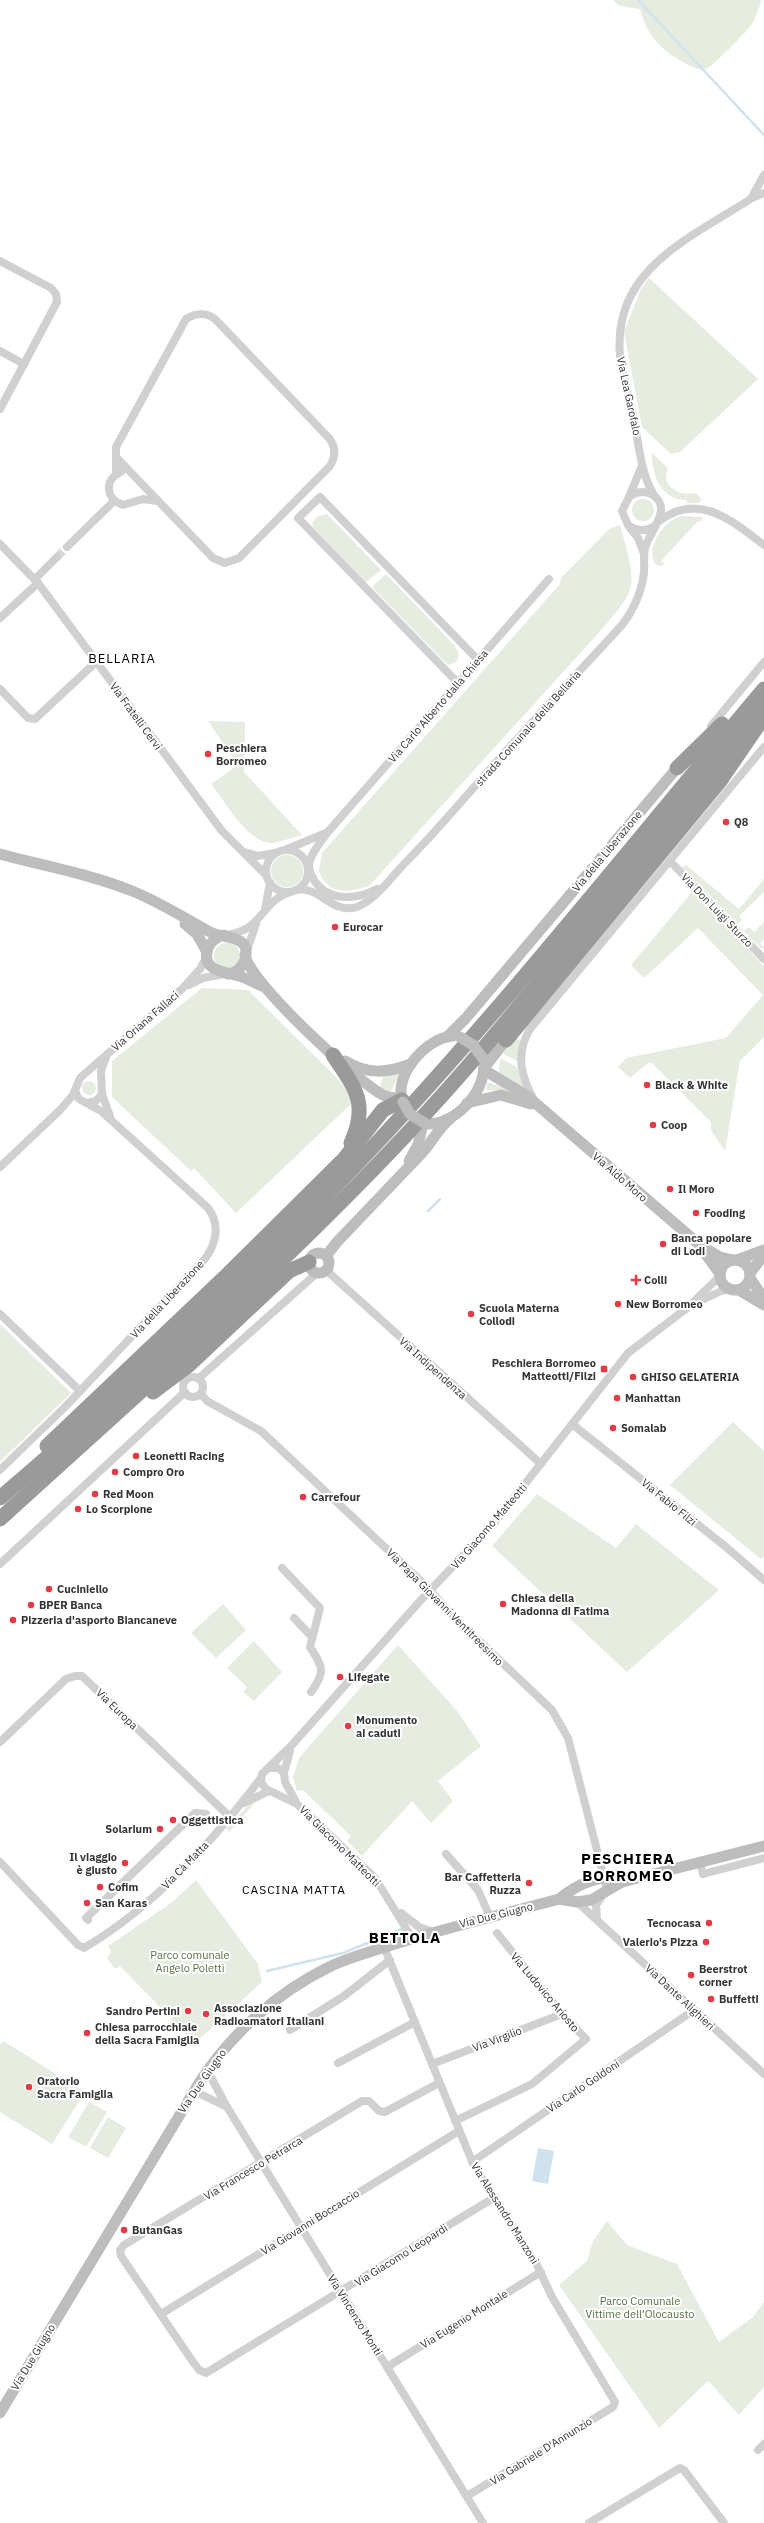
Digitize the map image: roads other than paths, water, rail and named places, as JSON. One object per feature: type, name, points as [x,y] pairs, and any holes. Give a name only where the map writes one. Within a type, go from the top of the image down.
[{"type":"highway","points":[[677,768],[726,720],[764,677]]},
{"type":"highway","points":[[0,1498],[86,1424],[165,1352],[283,1238],[371,1149],[477,1032],[764,689]]},
{"type":"highway","points":[[0,1519],[291,1251],[404,1137],[489,1042],[701,780],[764,706]]},
{"type":"highway","points":[[506,1040],[720,781],[748,742],[764,716]]},
{"type":"highway","points":[[333,1055],[357,1090],[357,1129],[345,1158]]},
{"type":"highway","points":[[0,1491],[154,1342],[225,1277],[345,1158],[383,1110],[402,1100]]},
{"type":"highway","points":[[0,1525],[160,1386],[189,1365],[289,1271],[318,1263]]},
{"type":"street","points":[[752,198],[764,175]]},
{"type":"street","name":"Via Lea Garofalo","points":[[656,498],[645,480],[620,354],[622,324],[632,293],[648,269],[670,249],[752,198],[764,193]]},
{"type":"street","points":[[0,261],[51,288],[56,294],[56,302],[0,409]]},
{"type":"street","points":[[116,457],[213,558],[225,563],[239,558],[330,466],[334,460],[334,448],[328,437],[215,319],[208,314],[201,314],[186,319],[116,447],[116,457],[116,474],[109,486],[109,492],[114,501],[122,505],[143,500],[157,501]]},
{"type":"street","points":[[0,351],[24,364]]},
{"type":"street","name":"Via Lea Garofalo","points":[[629,497],[638,479],[642,463]]},
{"type":"street","points":[[116,474],[122,472],[133,474]]},
{"type":"street","points":[[134,502],[141,493],[140,482]]},
{"type":"street","points":[[644,555],[638,538],[628,525],[622,511],[629,497],[641,492],[680,510],[712,510],[726,517],[764,545]]},
{"type":"street","points":[[458,683],[298,518],[320,497],[478,660]]},
{"type":"street","points":[[644,555],[647,543],[658,523],[662,510],[656,498]]},
{"type":"street","points":[[67,547],[114,501]]},
{"type":"street","points":[[628,525],[639,531],[651,528],[680,510]]},
{"type":"street","name":"Via Fratelli Cervi","points":[[0,544],[36,581],[204,808],[241,851],[268,879]]},
{"type":"street","name":"strada Comunale della Bellaria","points":[[382,886],[450,818],[493,766],[622,625],[640,595],[644,574],[644,555]]},
{"type":"street","points":[[0,618],[57,557]]},
{"type":"street","name":"Via Carlo Alberto dalla Chiesa","points":[[382,886],[355,896],[337,896],[319,887],[309,869],[313,855],[327,833],[549,579]]},
{"type":"street","points":[[0,689],[28,718],[35,719],[96,662]]},
{"type":"street","name":"Via della Liberazione","points":[[447,1037],[466,1018],[677,768],[764,662]]},
{"type":"street","points":[[539,1107],[525,1082],[520,1060],[526,1036],[764,747]]},
{"type":"street","name":"Via Carlo Alberto dalla Chiesa","points":[[281,851],[311,841],[327,833]]},
{"type":"street","points":[[0,854],[115,885],[177,912],[215,935],[225,935],[243,932],[256,923],[279,897],[294,890],[306,879],[307,864],[297,852],[281,851],[258,856],[241,851]]},
{"type":"street","points":[[266,910],[269,860],[281,851]]},
{"type":"street","name":"Via Don Luigi Sturzo","points":[[670,861],[764,959]]},
{"type":"street","points":[[268,879],[278,890],[310,891],[336,906],[350,909],[365,903],[382,886]]},
{"type":"street","points":[[163,906],[197,934],[212,968],[226,974],[241,976],[264,987]]},
{"type":"street","points":[[183,988],[203,978],[226,974],[240,968],[256,923]]},
{"type":"street","points":[[183,988],[200,969],[213,940],[225,935],[238,940],[243,946],[249,965],[264,987],[333,1055],[356,1077],[381,1094],[402,1100]]},
{"type":"street","name":"Via Oriana Fallaci","points":[[84,1076],[183,988]]},
{"type":"street","points":[[199,1378],[292,1293],[336,1242],[431,1143],[443,1124],[467,1103],[478,1090],[484,1066],[506,1040],[536,1022]]},
{"type":"street","points":[[422,1124],[408,1112],[402,1100],[402,1078],[411,1064],[431,1045],[447,1037],[460,1037],[473,1044],[484,1066]]},
{"type":"street","points":[[60,1110],[72,1104],[96,1101],[102,1094],[101,1071],[107,1054]]},
{"type":"street","points":[[333,1055],[353,1066],[372,1072],[381,1072],[411,1064]]},
{"type":"street","name":"Via Aldo Moro","points":[[484,1066],[523,1092],[701,1246],[720,1257],[735,1260]]},
{"type":"street","points":[[0,1167],[60,1110],[75,1091],[77,1082],[84,1076],[93,1076],[102,1085]]},
{"type":"street","points":[[75,1091],[84,1102]]},
{"type":"street","name":"Via della Liberazione","points":[[102,1094],[106,1110],[114,1122]]},
{"type":"street","name":"Via Aldo Moro","points":[[467,1103],[504,1095],[539,1107]]},
{"type":"street","name":"Via della Liberazione","points":[[0,1470],[80,1391],[204,1260],[213,1246],[216,1236],[214,1218],[208,1208],[114,1122],[97,1108],[84,1102]]},
{"type":"street","points":[[422,1124],[451,1118]]},
{"type":"street","points":[[404,1170],[418,1145],[422,1124]]},
{"type":"street","name":"Via Aldo Moro","points":[[701,1246],[720,1275]]},
{"type":"street","points":[[764,1250],[725,1264],[720,1275],[724,1285],[764,1304]]},
{"type":"street","points":[[735,1289],[746,1286],[750,1275],[764,1255]]},
{"type":"street","points":[[735,1260],[746,1264],[750,1275],[764,1299]]},
{"type":"street","name":"Via Indipendenza","points":[[318,1263],[541,1464]]},
{"type":"street","name":"Via Giacomo Matteotti","points":[[412,1938],[396,1909],[368,1871],[297,1804],[263,1786],[261,1778],[264,1771],[270,1768],[291,1746],[430,1590],[481,1537],[541,1464],[628,1353],[687,1308],[720,1275]]},
{"type":"street","name":"Via Giacomo Matteotti","points":[[687,1308],[714,1294],[735,1289]]},
{"type":"street","points":[[0,1314],[80,1391]]},
{"type":"street","points":[[192,1376],[199,1378],[204,1386],[201,1394],[192,1397],[184,1392],[183,1385],[185,1380],[192,1376]]},
{"type":"street","points":[[0,1564],[184,1392]]},
{"type":"street","name":"Via Papa Giovanni Ventitreesimo","points":[[201,1394],[208,1400],[261,1431],[430,1590],[513,1674],[541,1698],[563,1726],[604,1879]]},
{"type":"street","name":"Via Fabio Filzi","points":[[572,1424],[764,1580]]},
{"type":"street","points":[[282,1568],[320,1608],[310,1646],[321,1665],[321,1675],[311,1692]]},
{"type":"street","points":[[294,1618],[312,1637]]},
{"type":"street","name":"Via Europa","points":[[0,1742],[66,1679],[75,1676],[82,1676],[230,1817]]},
{"type":"street","name":"Via Giacomo Matteotti","points":[[291,1746],[284,1773],[285,1782],[297,1804]]},
{"type":"street","points":[[270,1768],[278,1768],[284,1773]]},
{"type":"street","name":"Via Cà Matta","points":[[0,1862],[78,1945],[84,1948],[131,1916],[160,1891],[230,1817],[261,1778]]},
{"type":"street","points":[[271,1791],[281,1789],[285,1782]]},
{"type":"street","name":"Via Cà Matta","points":[[241,1804],[271,1791]]},
{"type":"street","points":[[88,1920],[86,1918],[195,1813],[206,1814]]},
{"type":"street","points":[[559,1899],[577,1902],[591,1900],[604,1894],[622,1882],[764,1846]]},
{"type":"street","points":[[446,1854],[478,1890],[490,1917]]},
{"type":"street","points":[[700,1862],[703,1874],[764,1858]]},
{"type":"street","points":[[144,1862],[150,1869]]},
{"type":"street","points":[[559,1899],[574,1888],[604,1879],[622,1882]]},
{"type":"street","points":[[597,1919],[596,1905],[604,1894],[606,1888],[604,1879]]},
{"type":"street","points":[[574,1888],[573,1895],[577,1902]]},
{"type":"street","name":"Via Due Giugno","points":[[0,2413],[207,2070],[237,2035],[284,1995],[330,1967],[412,1938],[559,1899]]},
{"type":"street","name":"Via Dante Alighieri","points":[[577,1902],[764,2074]]},
{"type":"street","name":"Via Giacomo Matteotti","points":[[396,1909],[419,1927],[434,1932]]},
{"type":"street","name":"Via Ludovico Ariosto","points":[[455,2121],[532,2084],[586,2039],[562,2014],[497,1933]]},
{"type":"street","name":"Via Alessandro Manzoni","points":[[384,1947],[472,2162],[541,2272],[552,2297],[615,2404]]},
{"type":"street","points":[[290,2030],[344,1996],[390,1960]]},
{"type":"street","name":"Via Carlo Goldoni","points":[[472,2162],[694,2010]]},
{"type":"street","name":"Via Virgilio","points":[[432,2064],[562,2014]]},
{"type":"street","points":[[338,2063],[415,2022]]},
{"type":"street","name":"Via Vincenzo Monti","points":[[207,2070],[227,2107],[483,2523]]},
{"type":"street","name":"Via Francesco Petrarca","points":[[161,2314],[121,2256],[120,2250],[124,2245],[262,2163],[362,2101],[369,2101],[379,2111],[385,2112],[439,2083]]},
{"type":"street","points":[[194,2091],[227,2107]]},
{"type":"street","name":"Via Giovanni Boccaccio","points":[[161,2314],[459,2131]]},
{"type":"street","name":"Via Giacomo Leopardi","points":[[161,2314],[199,2370],[204,2373],[341,2292],[495,2197]]},
{"type":"street","name":"Via Eugenio Montale","points":[[387,2366],[541,2272]]},
{"type":"street","name":"Via Gabriele D'Annunzio","points":[[467,2496],[615,2404]]},
{"type":"street","points":[[758,2450],[764,2444]]},
{"type":"street","points":[[589,2523],[681,2468],[724,2523]]},
{"type":"water","points":[[538,2148],[554,2151],[548,2184],[532,2181]]},
{"type":"waterway","points":[[638,0],[764,135]]},
{"type":"waterway","points":[[428,1211],[440,1199]]},
{"type":"waterway","points":[[267,1971],[343,1953],[402,1929]]},
{"type":"tunnel","points":[[57,557],[67,547]]},
{"type":"place","name":"Peschiera Borromeo","points":[[208,754]]},
{"type":"place","name":"Q8","points":[[726,822]]},
{"type":"place","name":"Eurocar","points":[[335,927]]},
{"type":"place","name":"Black & White","points":[[647,1085]]},
{"type":"place","name":"Coop","points":[[653,1125]]},
{"type":"place","name":"Il Moro","points":[[670,1189]]},
{"type":"place","name":"Fooding","points":[[696,1213]]},
{"type":"place","name":"Banca popolare di Lodi","points":[[663,1244]]},
{"type":"place","name":"Colli","points":[[636,1280]]},
{"type":"place","name":"New Borromeo","points":[[618,1304]]},
{"type":"place","name":"Scuola Materna Collodi","points":[[471,1314]]},
{"type":"place","name":"Peschiera Borromeo Matteotti/Filzi","points":[[604,1369]]},
{"type":"place","name":"GHISO GELATERIA","points":[[633,1377]]},
{"type":"place","name":"Manhattan","points":[[617,1398]]},
{"type":"place","name":"Somalab","points":[[613,1428]]},
{"type":"place","name":"Leonetti Racing","points":[[136,1456]]},
{"type":"place","name":"Compro Oro","points":[[115,1472]]},
{"type":"place","name":"Red Moon","points":[[95,1494]]},
{"type":"place","name":"Carrefour","points":[[303,1497]]},
{"type":"place","name":"Lo Scorpione","points":[[78,1509]]},
{"type":"place","name":"Cuciniello","points":[[49,1589]]},
{"type":"place","name":"Chiesa della Madonna di Fatima","points":[[503,1604]]},
{"type":"place","name":"BPER Banca","points":[[31,1605]]},
{"type":"place","name":"Pizzeria d'asporto Biancaneve","points":[[13,1620]]},
{"type":"place","name":"Lifegate","points":[[340,1677]]},
{"type":"place","name":"Monumento ai caduti","points":[[348,1726]]},
{"type":"place","name":"Oggettistica","points":[[173,1820]]},
{"type":"place","name":"Solarium","points":[[160,1829]]},
{"type":"place","name":"Il viaggio è giusto","points":[[125,1863]]},
{"type":"place","name":"Bar Caffetteria Ruzza","points":[[529,1883]]},
{"type":"place","name":"Cofim","points":[[100,1887]]},
{"type":"place","name":"San Karas","points":[[87,1903]]},
{"type":"place","name":"Tecnocasa","points":[[709,1923]]},
{"type":"place","name":"Valerio's Pizza","points":[[706,1942]]},
{"type":"place","name":"Beerstrot corner","points":[[691,1975]]},
{"type":"place","name":"Buffetti","points":[[711,1999]]},
{"type":"place","name":"Sandro Pertini","points":[[188,2011]]},
{"type":"place","name":"Associazione Radioamatori Italiani","points":[[206,2014]]},
{"type":"place","name":"Chiesa parrocchiale della Sacra Famiglia","points":[[87,2033]]},
{"type":"place","name":"Oratorio Sacra Famiglia","points":[[29,2087]]},
{"type":"place","name":"ButanGas","points":[[124,2230]]},
{"type":"district","name":"BELLARIA","points":[[122,658]]},
{"type":"district","name":"PESCHIERA BORROMEO","points":[[628,1868]]},
{"type":"district","name":"CASCINA MATTA","points":[[294,1890]]},
{"type":"district","name":"BETTOLA","points":[[405,1938]]},
{"type":"park label","name":"Parco comunale Angelo Poletti","points":[[190,1961]]},
{"type":"park label","name":"Parco Comunale Vittime dell’Olocausto","points":[[640,2307]]}]
